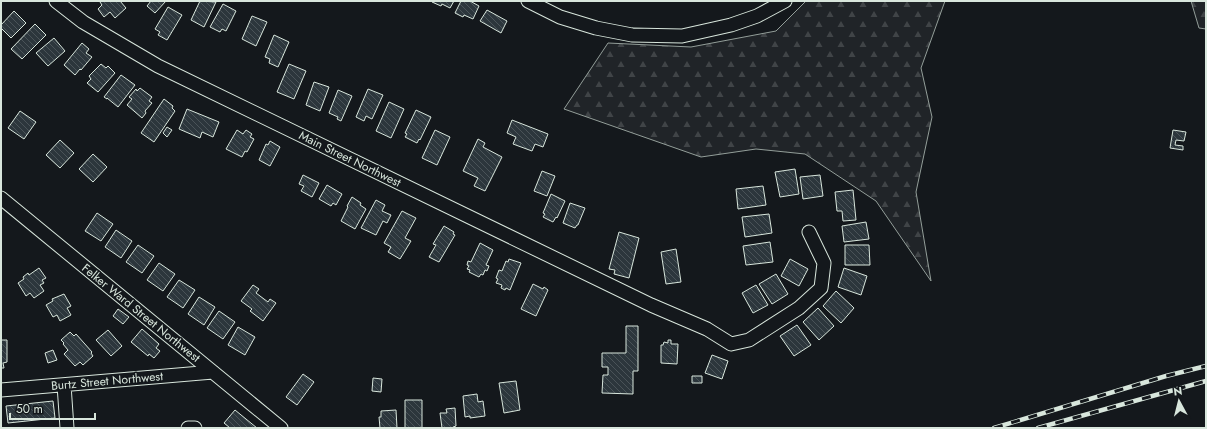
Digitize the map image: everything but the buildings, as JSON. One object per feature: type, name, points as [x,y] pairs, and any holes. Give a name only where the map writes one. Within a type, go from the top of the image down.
[{"type":"street","name":"Main Street Northwest","points":[[56,1],[83,22],[158,66],[651,305],[708,329],[731,344],[749,340],[799,308],[821,288],[824,262],[809,232]]},
{"type":"street","points":[[528,1],[560,17],[596,28],[632,35],[682,36],[732,25],[757,16],[785,1]]},
{"type":"street","name":"Felker Ward Street Northwest","points":[[1,198],[281,428]]},
{"type":"street","name":"Burtz Street Northwest","points":[[1,390],[213,372]]},
{"type":"street","points":[[64,385],[67,428]]},
{"type":"street","points":[[188,428],[195,428]]},
{"type":"green space","points":[[806,1],[945,1],[921,68],[932,117],[916,192],[931,281],[876,201],[805,154],[756,149],[701,157],[564,109],[608,43],[691,47],[776,31]]},
{"type":"green space","points":[[1191,1],[1206,1],[1206,29],[1199,28]]},
{"type":"railway","points":[[994,428],[1166,376],[1206,366]]},
{"type":"railway","points":[[1038,428],[1206,381]]}]
